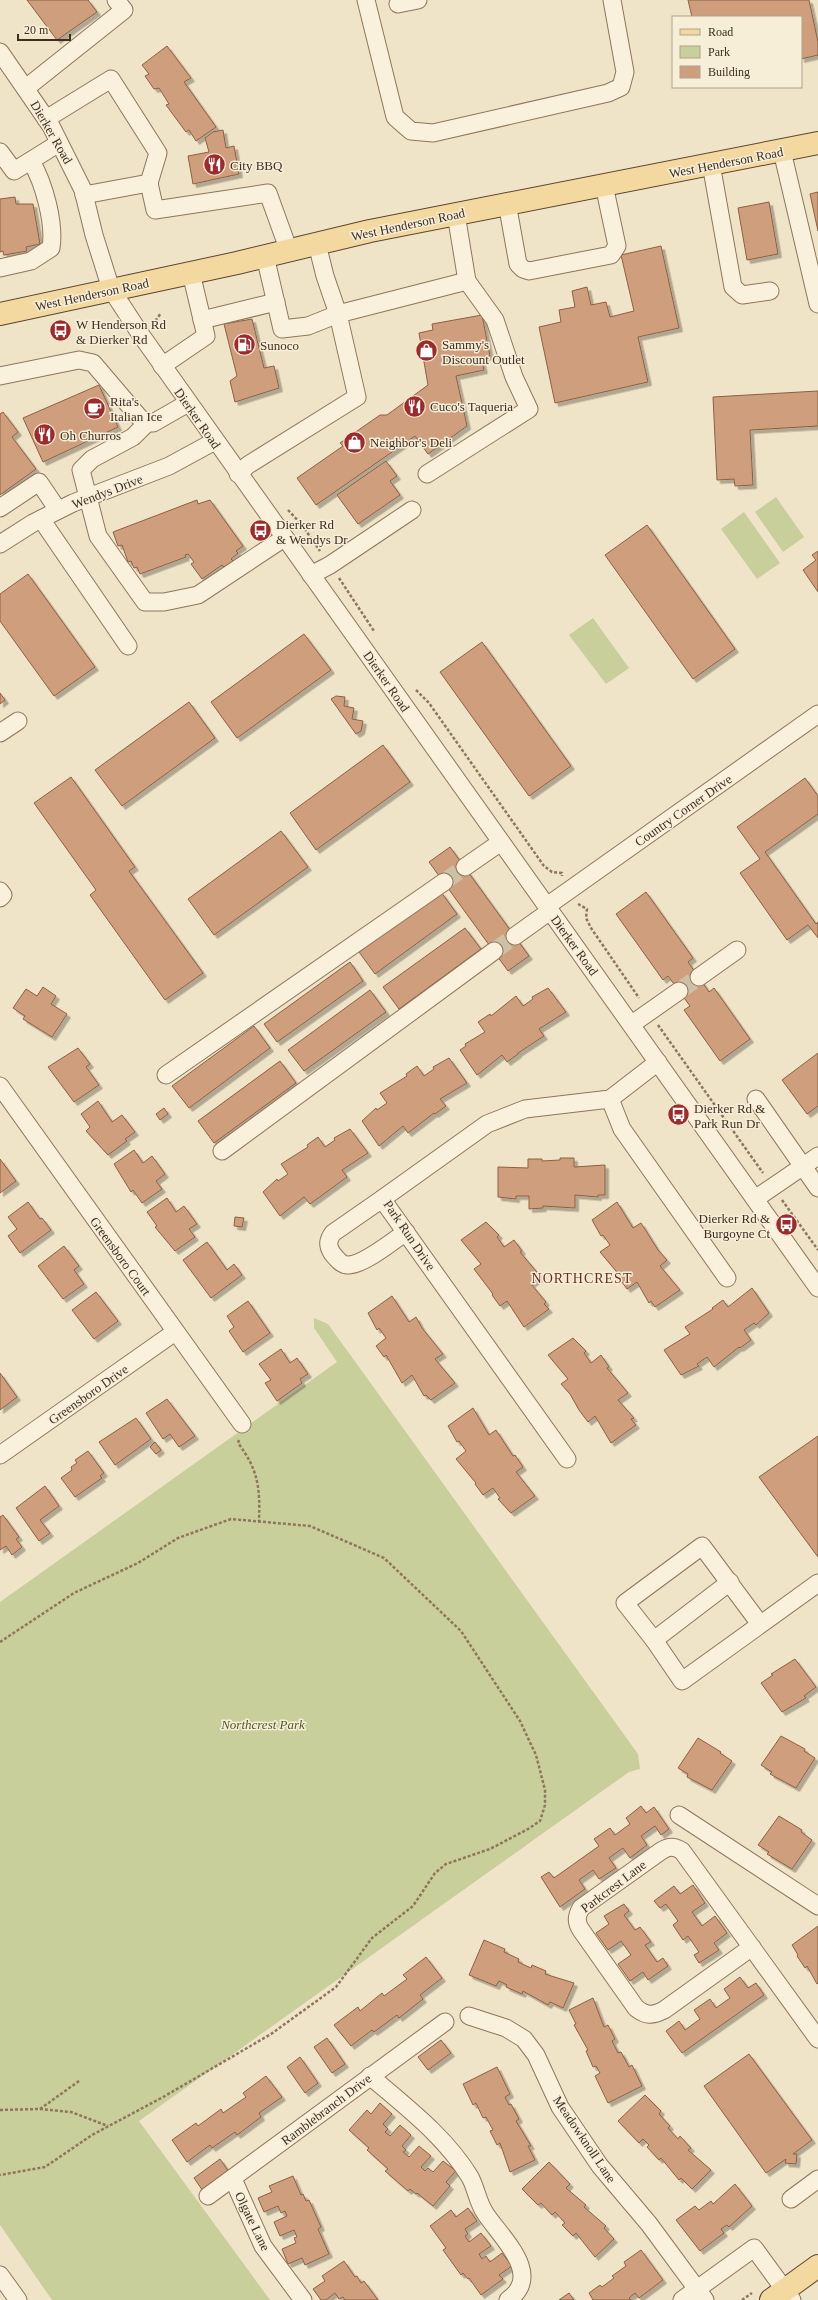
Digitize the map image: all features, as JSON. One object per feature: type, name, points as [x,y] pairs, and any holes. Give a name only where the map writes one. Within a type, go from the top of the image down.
[{"type":"main road","name":"West Henderson Road","points":[[0,314],[456,214],[818,143]]},
{"type":"main road","points":[[783,2297],[818,2266]]},
{"type":"street","points":[[26,88],[124,10],[116,0]]},
{"type":"street","points":[[366,0],[395,117],[411,131],[433,133],[608,93],[621,87],[625,72],[612,0]]},
{"type":"street","points":[[398,4],[418,0]]},
{"type":"street","name":"Dierker Road","points":[[3,62],[26,88],[46,118],[84,196],[94,235],[111,289],[162,366],[548,909],[632,1024],[818,1288]]},
{"type":"street","points":[[46,118],[111,79],[158,153],[149,183],[155,210],[268,193],[289,251]]},
{"type":"street","points":[[0,152],[14,172],[59,143]]},
{"type":"street","points":[[782,151],[818,304]]},
{"type":"street","points":[[0,268],[32,261],[51,248],[53,237],[41,178],[31,161]]},
{"type":"street","points":[[711,164],[733,287],[742,295],[770,291]]},
{"type":"street","points":[[84,196],[149,183]]},
{"type":"street","points":[[507,204],[518,264],[522,269],[529,271],[611,255],[616,251],[617,246],[604,185]]},
{"type":"street","points":[[427,474],[529,409],[514,377],[495,320],[467,281],[456,214]]},
{"type":"street","points":[[238,474],[248,465],[357,396],[338,314],[325,276],[317,244]]},
{"type":"street","points":[[265,256],[282,329],[308,326],[338,314],[467,281]]},
{"type":"street","points":[[162,366],[206,336],[191,272]]},
{"type":"street","points":[[202,320],[276,302]]},
{"type":"street","points":[[0,376],[79,360],[93,363],[138,417],[147,423],[152,423],[188,403]]},
{"type":"street","points":[[147,423],[133,437],[92,459],[81,470],[86,498],[98,536],[144,602],[164,602],[198,595],[284,538]]},
{"type":"street","name":"Wendys Drive","points":[[0,544],[40,519],[58,510],[169,466],[215,441]]},
{"type":"street","points":[[0,508],[39,482],[58,510]]},
{"type":"street","points":[[311,575],[330,565],[412,510]]},
{"type":"street","points":[[40,519],[128,646]]},
{"type":"street","name":"Country Corner Drive","points":[[515,936],[569,891],[818,714]]},
{"type":"street","points":[[0,733],[18,721]]},
{"type":"street","points":[[465,867],[501,842]]},
{"type":"street","points":[[166,1075],[444,882]]},
{"type":"street","points":[[699,977],[737,950]]},
{"type":"street","points":[[222,1152],[494,951]]},
{"type":"street","points":[[632,1024],[679,991]]},
{"type":"street","points":[[658,1062],[610,1099],[622,1129],[727,1278]]},
{"type":"street","name":"Greensboro Court","points":[[0,1086],[242,1424]]},
{"type":"street","name":"Park Run Drive","points":[[567,1459],[382,1198],[486,1124],[532,1108],[610,1099]]},
{"type":"street","points":[[756,1099],[818,1188]]},
{"type":"street","points":[[755,1199],[818,1156]]},
{"type":"street","points":[[382,1198],[333,1233],[328,1240],[329,1248],[343,1264],[349,1265],[360,1262],[406,1232]]},
{"type":"street","name":"Greensboro Drive","points":[[0,1455],[175,1332]]},
{"type":"street","points":[[760,1624],[702,1546],[626,1603],[682,1681],[818,1582]]},
{"type":"street","points":[[654,1640],[730,1582]]},
{"type":"street","points":[[679,1815],[818,1906]]},
{"type":"street","name":"Parkcrest Lane","points":[[752,1948],[664,2010],[655,2015],[644,2014],[636,2008],[581,1930],[577,1923],[577,1915],[581,1908],[661,1850],[668,1847],[676,1847],[682,1851],[818,2039]]},
{"type":"street","name":"Meadowknoll Lane","points":[[469,2016],[506,2028],[524,2039],[536,2055],[560,2107],[600,2166],[649,2224],[701,2295]]},
{"type":"street","name":"Ramblebranch Drive","points":[[208,2196],[445,2022]]},
{"type":"street","points":[[370,2076],[436,2133],[470,2178],[484,2212],[518,2259],[523,2272],[521,2286],[508,2300]]},
{"type":"street","name":"Olgate Lane","points":[[233,2179],[263,2246],[303,2300]]},
{"type":"street","points":[[791,2199],[818,2179]]},
{"type":"street","points":[[682,2300],[701,2295],[754,2248],[783,2297]]},
{"type":"street","points":[[0,2275],[18,2300]]},
{"type":"path","points":[[160,333],[156,327],[156,320],[161,314]]},
{"type":"path","points":[[283,505],[302,525],[374,632]]},
{"type":"path","points":[[414,688],[429,703],[544,866],[552,872],[562,873],[563,881],[578,904],[587,909],[586,918],[591,928],[818,1250]]},
{"type":"path","points":[[242,1424],[238,1443],[248,1456],[260,1488],[259,1522]]},
{"type":"path","points":[[0,1642],[74,1593],[138,1563],[178,1538],[231,1519],[310,1526],[384,1558],[461,1632],[520,1721],[536,1755],[545,1790],[545,1805],[540,1821],[490,1849],[446,1864],[435,1873],[413,1906],[372,1938],[336,1987],[271,2034],[165,2096],[108,2127],[44,2167],[0,2175]]},
{"type":"path","points":[[39,2109],[78,2081]]},
{"type":"path","points":[[0,2110],[39,2109],[71,2112],[108,2127]]},
{"type":"green space","points":[[776,497],[804,537],[783,552],[755,512]]},
{"type":"green space","points":[[744,512],[780,563],[757,579],[721,529]]},
{"type":"green space","points":[[593,618],[629,668],[606,684],[569,635]]},
{"type":"green space","name":"Northcrest Park","points":[[314,1318],[328,1324],[638,1754],[640,1769],[629,1772],[139,2121],[270,2300],[52,2300],[0,2225],[0,1602],[337,1362],[314,1328]]},
{"type":"building","points":[[27,0],[88,0],[97,12],[57,40]]},
{"type":"building","points":[[688,0],[809,0],[818,42],[818,55],[802,59],[802,16],[692,16]]},
{"type":"building","points":[[167,46],[191,78],[184,82],[216,127],[196,141],[189,130],[186,132],[166,105],[169,104],[159,88],[154,89],[145,76],[149,74],[142,65]]},
{"type":"building","name":"City BBQ","points":[[223,130],[226,148],[234,146],[239,174],[193,184],[188,156],[209,152],[205,138],[213,132]]},
{"type":"building","points":[[818,192],[818,231],[810,194]]},
{"type":"building","points":[[15,197],[16,204],[33,204],[40,244],[26,247],[27,251],[4,255],[3,251],[0,252],[0,199]]},
{"type":"building","points":[[769,202],[778,254],[747,260],[738,208]]},
{"type":"building","points":[[661,246],[679,328],[638,337],[648,382],[555,403],[539,327],[561,322],[559,310],[575,307],[572,291],[587,287],[591,305],[606,302],[610,317],[634,311],[621,255]]},
{"type":"building","points":[[482,315],[490,356],[481,358],[484,370],[456,376],[467,426],[428,454],[415,436],[316,505],[297,478],[343,446],[340,443],[380,415],[387,415],[428,385],[419,333],[433,330],[432,324]]},
{"type":"building","name":"Sunoco","points":[[252,319],[264,368],[274,366],[279,388],[235,402],[230,381],[237,376],[224,324]]},
{"type":"building","points":[[99,385],[118,427],[43,462],[23,418]]},
{"type":"building","points":[[818,391],[818,426],[750,430],[753,485],[735,486],[734,479],[717,480],[713,397]]},
{"type":"building","points":[[3,412],[18,432],[12,437],[36,469],[0,495],[0,414]]},
{"type":"building","points":[[386,461],[397,476],[390,481],[400,495],[358,524],[337,495]]},
{"type":"building","points":[[197,500],[198,504],[210,500],[243,546],[236,551],[238,553],[231,559],[233,561],[224,567],[222,565],[202,579],[191,564],[194,562],[188,554],[185,555],[186,557],[140,574],[137,567],[134,568],[131,561],[128,562],[122,545],[118,546],[113,532]]},
{"type":"building","points":[[647,525],[735,649],[693,679],[605,555]]},
{"type":"building","points":[[818,551],[818,592],[803,570],[816,560],[812,555]]},
{"type":"building","points":[[28,574],[95,667],[54,696],[0,621],[0,594]]},
{"type":"building","points":[[304,634],[331,670],[237,738],[211,702]]},
{"type":"building","points":[[482,642],[571,766],[529,796],[440,672]]},
{"type":"building","points":[[0,693],[5,700],[0,704]]},
{"type":"building","points":[[336,696],[345,697],[344,706],[354,708],[352,719],[363,721],[361,731],[356,734],[331,699]]},
{"type":"building","points":[[189,702],[215,738],[122,806],[95,770]]},
{"type":"building","points":[[383,745],[410,782],[316,850],[290,813]]},
{"type":"building","points":[[71,777],[135,867],[129,871],[203,973],[165,1000],[90,895],[96,890],[34,803]]},
{"type":"building","points":[[805,778],[818,796],[818,814],[765,852],[816,924],[818,922],[818,938],[808,925],[787,940],[740,873],[760,859],[737,827]]},
{"type":"building","points":[[281,831],[308,867],[214,935],[188,899]]},
{"type":"building","points":[[450,847],[529,956],[508,971],[429,862]]},
{"type":"building","points":[[441,892],[457,914],[375,974],[359,952]]},
{"type":"building","points":[[646,892],[693,958],[688,962],[709,992],[714,988],[750,1039],[720,1061],[684,1010],[690,1006],[668,976],[663,980],[616,914]]},
{"type":"building","points":[[465,928],[481,949],[399,1009],[383,987]]},
{"type":"building","points":[[350,962],[363,981],[277,1042],[264,1024]]},
{"type":"building","points":[[43,987],[56,996],[51,1004],[67,1014],[52,1037],[23,1019],[25,1016],[13,1008],[26,989],[37,996]]},
{"type":"building","points":[[548,988],[566,1012],[539,1029],[544,1036],[507,1062],[502,1055],[477,1075],[460,1050],[466,1046],[465,1044],[485,1032],[478,1022],[490,1014],[491,1016],[516,996],[523,1006],[533,999],[532,997]]},
{"type":"building","points":[[370,990],[386,1012],[304,1071],[288,1050]]},
{"type":"building","points":[[254,1026],[270,1048],[189,1108],[172,1086]]},
{"type":"building","points":[[78,1048],[90,1064],[86,1067],[99,1085],[74,1102],[48,1067]]},
{"type":"building","points":[[818,1053],[818,1106],[807,1114],[782,1080]]},
{"type":"building","points":[[449,1058],[467,1083],[440,1099],[446,1106],[435,1114],[434,1113],[408,1133],[403,1126],[379,1146],[362,1121],[376,1108],[377,1110],[387,1103],[380,1093],[407,1076],[406,1074],[417,1066],[424,1076],[434,1069],[433,1067]]},
{"type":"building","points":[[280,1061],[296,1083],[214,1143],[198,1121]]},
{"type":"building","points":[[98,1101],[112,1122],[122,1115],[135,1132],[125,1139],[127,1141],[108,1155],[86,1131],[90,1127],[81,1114]]},
{"type":"building","points":[[164,1108],[168,1114],[160,1120],[156,1114]]},
{"type":"building","points":[[350,1129],[368,1153],[342,1170],[347,1177],[310,1204],[304,1197],[280,1216],[263,1192],[277,1179],[278,1181],[288,1174],[281,1164],[308,1147],[307,1145],[318,1137],[325,1147],[335,1140],[334,1138]]},
{"type":"building","points":[[134,1150],[143,1163],[152,1156],[165,1174],[156,1181],[162,1189],[142,1203],[133,1190],[131,1192],[114,1164]]},
{"type":"building","points":[[560,1158],[574,1158],[574,1167],[605,1165],[605,1195],[598,1195],[598,1197],[575,1195],[575,1208],[543,1206],[543,1208],[529,1209],[529,1196],[516,1196],[516,1199],[498,1197],[498,1167],[528,1168],[528,1159],[542,1159],[542,1161],[560,1160]]},
{"type":"building","points":[[0,1159],[16,1181],[0,1193]]},
{"type":"building","points":[[167,1198],[176,1212],[184,1206],[197,1224],[189,1229],[195,1237],[175,1251],[155,1227],[157,1226],[147,1212]]},
{"type":"building","points":[[28,1202],[40,1219],[42,1218],[51,1230],[20,1253],[8,1236],[17,1229],[8,1217]]},
{"type":"building","points":[[617,1202],[633,1228],[641,1223],[658,1250],[667,1260],[660,1266],[680,1290],[655,1307],[651,1301],[649,1303],[637,1282],[627,1289],[619,1278],[621,1277],[600,1252],[610,1245],[603,1235],[601,1236],[592,1220]]},
{"type":"building","points":[[235,1217],[244,1218],[242,1227],[234,1226]]},
{"type":"building","points":[[486,1222],[499,1235],[497,1237],[504,1247],[514,1240],[522,1251],[520,1252],[541,1277],[531,1284],[546,1302],[544,1304],[549,1309],[524,1327],[507,1301],[500,1306],[492,1295],[493,1294],[474,1269],[481,1264],[461,1240]]},
{"type":"building","points":[[207,1242],[227,1270],[234,1264],[242,1275],[211,1298],[183,1260]]},
{"type":"building","points":[[64,1246],[79,1266],[74,1270],[84,1284],[63,1299],[38,1266]]},
{"type":"building","points":[[752,1288],[769,1313],[756,1325],[754,1323],[744,1330],[751,1340],[740,1348],[739,1347],[714,1367],[707,1357],[697,1364],[699,1366],[681,1375],[664,1350],[690,1334],[685,1327],[713,1309],[712,1308],[723,1300],[728,1307]]},
{"type":"building","points":[[96,1292],[118,1321],[94,1339],[72,1310]]},
{"type":"building","points":[[392,1296],[409,1322],[416,1317],[422,1328],[443,1354],[435,1359],[455,1383],[431,1400],[426,1395],[424,1396],[412,1375],[402,1383],[386,1355],[384,1357],[376,1346],[386,1338],[379,1328],[377,1330],[368,1313]]},
{"type":"building","points":[[248,1301],[270,1333],[243,1352],[229,1331],[234,1327],[227,1316]]},
{"type":"building","points":[[573,1338],[586,1351],[584,1353],[591,1363],[601,1355],[609,1367],[607,1368],[628,1393],[618,1400],[634,1418],[631,1419],[636,1425],[611,1443],[595,1416],[588,1422],[579,1410],[570,1394],[561,1384],[568,1379],[548,1355]]},
{"type":"building","points":[[281,1349],[290,1363],[297,1358],[308,1374],[300,1379],[302,1383],[277,1401],[265,1383],[271,1380],[259,1364]]},
{"type":"building","points":[[0,1373],[17,1397],[0,1410]]},
{"type":"building","points":[[167,1399],[195,1436],[179,1447],[170,1434],[163,1439],[146,1413]]},
{"type":"building","points":[[473,1408],[489,1435],[496,1430],[513,1456],[515,1455],[523,1467],[516,1472],[535,1496],[511,1513],[498,1499],[500,1498],[493,1488],[483,1495],[475,1484],[476,1483],[456,1459],[466,1451],[459,1441],[457,1442],[448,1426]]},
{"type":"building","points":[[136,1418],[151,1439],[115,1465],[99,1442]]},
{"type":"building","points":[[818,1436],[818,1557],[759,1477]]},
{"type":"building","points":[[155,1442],[161,1450],[156,1454],[150,1447]]},
{"type":"building","points":[[88,1451],[104,1473],[100,1476],[102,1478],[75,1497],[61,1478],[72,1470],[71,1467],[77,1463],[75,1460]]},
{"type":"building","points":[[45,1486],[59,1506],[40,1520],[50,1533],[39,1541],[16,1508]]},
{"type":"building","points":[[3,1515],[19,1537],[16,1539],[22,1547],[12,1555],[6,1546],[0,1550],[0,1517]]},
{"type":"building","points":[[795,1659],[816,1687],[804,1696],[806,1698],[782,1712],[761,1683],[773,1675],[771,1674]]},
{"type":"building","points":[[781,1736],[805,1749],[804,1751],[815,1758],[796,1788],[770,1774],[772,1772],[761,1765]]},
{"type":"building","points":[[698,1738],[721,1752],[720,1753],[732,1761],[712,1790],[687,1777],[688,1774],[678,1768]]},
{"type":"building","points":[[641,1806],[646,1813],[654,1807],[669,1829],[661,1835],[655,1826],[641,1836],[647,1845],[630,1858],[623,1848],[609,1858],[616,1868],[599,1879],[593,1870],[579,1880],[585,1889],[560,1907],[541,1877],[549,1872],[554,1878],[599,1846],[594,1839],[610,1828],[615,1835],[630,1824],[626,1818]]},
{"type":"building","points":[[779,1816],[802,1830],[801,1832],[812,1840],[792,1869],[767,1854],[769,1852],[758,1845]]},
{"type":"building","points":[[693,1885],[705,1903],[692,1912],[702,1926],[715,1916],[727,1933],[714,1943],[719,1950],[699,1963],[694,1955],[699,1952],[688,1936],[683,1940],[673,1925],[678,1921],[666,1904],[660,1908],[654,1901],[674,1886],[680,1894]]},
{"type":"building","points":[[624,1904],[629,1911],[624,1915],[635,1930],[640,1927],[651,1942],[645,1945],[657,1962],[663,1958],[668,1966],[648,1980],[643,1972],[630,1981],[618,1964],[631,1955],[621,1941],[608,1950],[596,1933],[609,1924],[604,1916]]},
{"type":"building","points":[[818,1926],[817,1984],[807,1966],[805,1968],[797,1956],[798,1955],[792,1945]]},
{"type":"building","points":[[484,1940],[505,1949],[504,1952],[519,1959],[518,1962],[531,1968],[532,1965],[546,1971],[545,1974],[574,1983],[563,2008],[550,2002],[548,2005],[523,1991],[522,1994],[506,1987],[507,1985],[499,1981],[496,1986],[469,1975]]},
{"type":"building","points":[[426,1957],[442,1978],[420,1995],[423,1999],[399,2018],[397,2015],[374,2032],[372,2030],[351,2046],[334,2025],[358,2007],[360,2011],[382,1993],[384,1996],[407,1979],[403,1975]]},
{"type":"building","points":[[740,1977],[748,1988],[756,1983],[764,1995],[682,2053],[666,2031],[679,2021],[685,2030],[700,2019],[694,2010],[710,1999],[716,2008],[730,1998],[724,1989]]},
{"type":"building","points":[[593,1998],[604,2027],[608,2025],[615,2039],[612,2041],[618,2053],[621,2052],[629,2067],[632,2065],[642,2086],[608,2103],[595,2076],[600,2073],[596,2066],[593,2067],[586,2051],[588,2050],[574,2025],[576,2024],[569,2010]]},
{"type":"building","points":[[327,2038],[345,2064],[332,2073],[314,2047]]},
{"type":"building","points":[[441,2040],[451,2053],[428,2070],[418,2057]]},
{"type":"building","points":[[749,2054],[812,2140],[793,2154],[797,2154],[796,2164],[785,2163],[786,2159],[766,2173],[704,2086]]},
{"type":"building","points":[[300,2057],[318,2083],[305,2093],[287,2067]]},
{"type":"building","points":[[497,2067],[510,2094],[505,2097],[509,2105],[511,2104],[519,2119],[516,2121],[531,2146],[528,2146],[535,2160],[510,2172],[500,2143],[497,2145],[490,2131],[493,2130],[486,2117],[483,2118],[476,2103],[473,2105],[463,2084]]},
{"type":"building","points":[[266,2076],[282,2097],[259,2113],[261,2117],[237,2135],[235,2132],[212,2148],[210,2145],[187,2162],[172,2140],[196,2123],[198,2126],[221,2109],[223,2113],[246,2097],[243,2093]]},
{"type":"building","points":[[645,2095],[661,2111],[659,2114],[670,2126],[668,2128],[678,2139],[680,2136],[691,2148],[688,2150],[711,2170],[692,2189],[681,2178],[679,2180],[661,2158],[659,2160],[647,2147],[649,2145],[643,2139],[639,2143],[618,2121]]},
{"type":"building","points":[[380,2103],[392,2114],[383,2124],[388,2129],[385,2132],[390,2136],[400,2125],[411,2135],[402,2146],[406,2150],[403,2152],[409,2157],[419,2146],[431,2156],[421,2167],[425,2171],[428,2168],[433,2172],[443,2161],[456,2171],[446,2182],[450,2186],[433,2206],[417,2193],[416,2194],[410,2189],[408,2191],[385,2171],[388,2169],[367,2150],[369,2148],[349,2130],[367,2110],[371,2114]]},
{"type":"building","points":[[220,2159],[229,2172],[203,2191],[194,2178]]},
{"type":"building","points":[[549,2162],[570,2184],[566,2188],[586,2205],[584,2207],[606,2226],[604,2228],[614,2239],[595,2257],[576,2233],[573,2236],[562,2225],[565,2223],[555,2212],[552,2215],[541,2203],[538,2205],[522,2189]]},
{"type":"building","points":[[293,2176],[301,2195],[303,2194],[306,2201],[309,2200],[321,2227],[318,2229],[329,2254],[305,2265],[302,2258],[288,2264],[282,2249],[296,2243],[294,2238],[297,2237],[294,2230],[280,2236],[274,2222],[287,2216],[285,2211],[281,2213],[278,2206],[264,2212],[258,2198],[272,2192],[269,2186]]},
{"type":"building","points":[[735,2184],[752,2206],[729,2227],[727,2225],[721,2229],[724,2233],[700,2251],[676,2220],[695,2206],[699,2210],[711,2201],[713,2204]]},
{"type":"building","points":[[468,2208],[477,2221],[465,2229],[468,2234],[465,2236],[469,2242],[481,2233],[491,2246],[479,2254],[482,2259],[486,2256],[490,2262],[502,2253],[512,2266],[499,2275],[503,2279],[481,2295],[469,2278],[468,2279],[463,2273],[461,2275],[443,2250],[446,2248],[430,2226],[451,2210],[456,2217]]},
{"type":"building","points":[[641,2250],[663,2280],[639,2298],[635,2293],[629,2298],[631,2300],[593,2300],[589,2293],[600,2285],[602,2287],[614,2278],[612,2276],[626,2266],[624,2262]]},
{"type":"building","points":[[344,2261],[355,2277],[357,2276],[361,2283],[364,2281],[378,2300],[345,2300],[343,2297],[339,2299],[335,2293],[326,2300],[321,2300],[313,2289],[325,2281],[322,2276]]},
{"type":"building","points":[[569,2293],[574,2300],[559,2300]]},
{"type":"tunnel","points":[[444,882],[465,867]]},
{"type":"tunnel","points":[[494,951],[515,936]]},
{"type":"tunnel","points":[[679,991],[699,977]]},
{"type":"place","name":"City BBQ","points":[[214,165]]},
{"type":"place","name":"W Henderson Rd & Dierker Rd","points":[[61,331]]},
{"type":"place","name":"Sunoco","points":[[244,345]]},
{"type":"place","name":"Sammy's Discount Outlet","points":[[427,351]]},
{"type":"place","name":"Cuco's Taqueria","points":[[414,406]]},
{"type":"place","name":"Rita's Italian Ice","points":[[95,408]]},
{"type":"place","name":"Oh Churros","points":[[44,435]]},
{"type":"place","name":"Neighbor's Deli","points":[[354,442]]},
{"type":"place","name":"Dierker Rd & Wendys Dr","points":[[261,531]]},
{"type":"place","name":"Dierker Rd & Park Run Dr","points":[[679,1115]]},
{"type":"place","name":"Dierker Rd & Burgoyne Ct","points":[[786,1225]]},
{"type":"district","name":"NORTHCREST","points":[[582,1278]]}]
